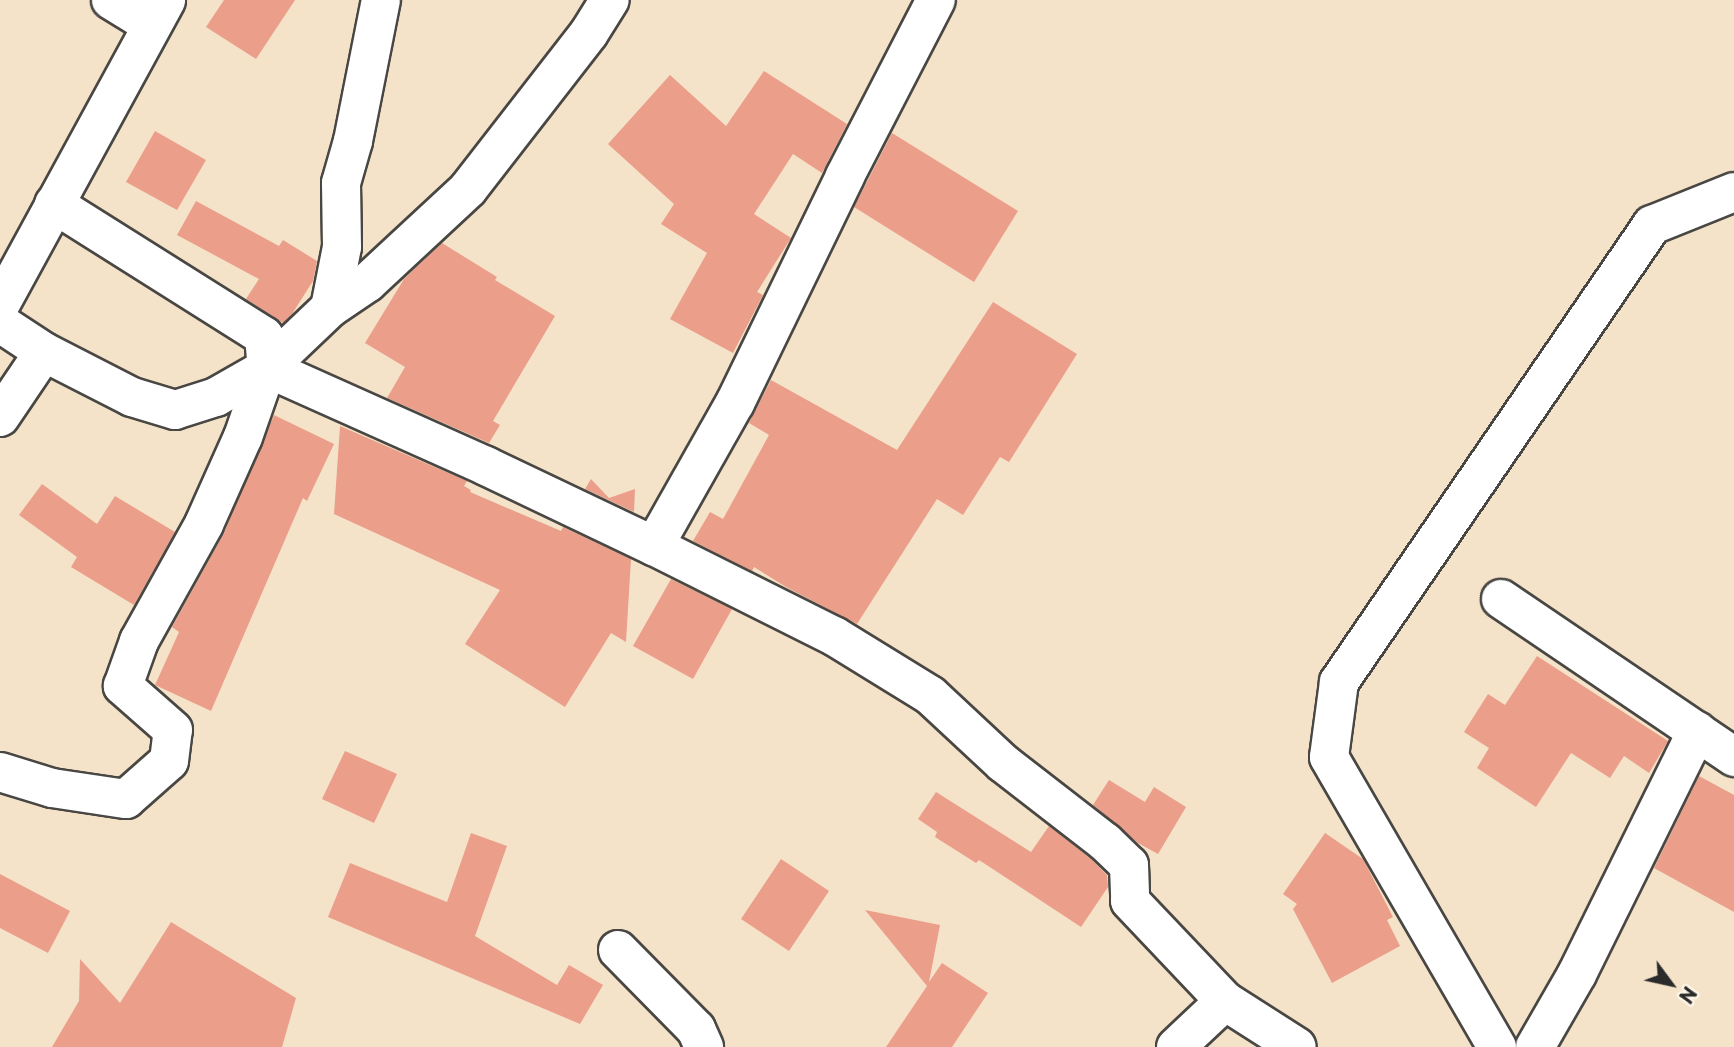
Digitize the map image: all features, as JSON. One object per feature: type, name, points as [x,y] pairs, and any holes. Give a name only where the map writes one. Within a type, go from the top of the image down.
[{"type":"street","points":[[0,305],[159,12],[111,0]]},
{"type":"street","points":[[330,307],[342,247],[341,183],[370,65],[381,0]]},
{"type":"street","points":[[0,323],[44,352],[132,397],[175,410],[215,397],[267,368],[330,307],[367,283],[468,189],[589,33],[610,0]]},
{"type":"street","points":[[654,546],[735,403],[839,188],[936,0]]},
{"type":"street","points":[[1497,1047],[1329,757],[1339,682],[1652,225],[1734,192]]},
{"type":"street","points":[[0,772],[52,788],[126,799],[169,761],[173,730],[123,686],[139,641],[168,593],[215,499],[243,437],[267,368],[264,336],[54,204]]},
{"type":"street","points":[[0,417],[44,352]]},
{"type":"street","points":[[267,368],[486,466],[654,546],[834,636],[930,695],[1003,763],[1105,842],[1129,865],[1130,901],[1225,1001],[1297,1047]]},
{"type":"street","points":[[1502,599],[1734,757]]},
{"type":"street","points":[[1535,1047],[1577,974],[1697,732]]},
{"type":"street","points":[[618,950],[696,1029],[704,1047]]},
{"type":"street","points":[[1175,1047],[1225,1001]]},
{"type":"building","points":[[224,0],[295,0],[256,59],[206,27]]},
{"type":"building","points":[[764,71],[847,124],[822,173],[793,154],[754,214],[791,238],[757,292],[763,295],[733,353],[670,319],[707,253],[661,224],[674,204],[608,144],[670,75],[726,126]]},
{"type":"building","points":[[155,131],[206,160],[177,210],[126,182]]},
{"type":"building","points":[[892,133],[1018,211],[974,282],[854,207]]},
{"type":"building","points":[[196,201],[279,246],[283,240],[317,261],[313,281],[283,323],[246,299],[259,279],[177,235]]},
{"type":"building","points":[[442,243],[497,277],[495,280],[555,316],[493,421],[500,425],[489,443],[387,398],[405,367],[365,343],[404,279]]},
{"type":"building","points":[[993,302],[1077,354],[1009,462],[1000,457],[963,515],[937,499],[857,624],[754,567],[752,571],[693,541],[710,512],[723,519],[769,435],[749,423],[771,380],[897,450]]},
{"type":"building","points":[[274,415],[334,444],[307,501],[303,498],[211,711],[155,685],[179,632],[172,627],[224,533]]},
{"type":"building","points":[[340,426],[467,481],[464,486],[471,490],[470,492],[561,531],[563,527],[631,559],[626,642],[611,633],[565,707],[465,644],[500,590],[334,514]]},
{"type":"building","points":[[591,479],[609,498],[635,489],[634,512],[585,489]]},
{"type":"building","points":[[42,484],[97,524],[115,496],[175,532],[134,605],[71,567],[77,557],[19,515]]},
{"type":"building","points":[[671,579],[732,609],[693,679],[633,646]]},
{"type":"building","points":[[1537,656],[1668,741],[1649,773],[1624,756],[1610,778],[1571,753],[1536,807],[1477,768],[1489,748],[1464,732],[1488,694],[1505,705]]},
{"type":"building","points":[[345,751],[397,774],[374,823],[322,799]]},
{"type":"building","points":[[1699,776],[1734,795],[1734,912],[1654,868]]},
{"type":"building","points":[[1109,780],[1145,802],[1154,787],[1186,807],[1158,854],[1138,843],[1093,805]]},
{"type":"building","points":[[936,792],[1031,852],[1049,826],[1091,859],[1107,875],[1108,887],[1081,927],[979,860],[976,863],[935,837],[937,832],[918,819]]},
{"type":"building","points":[[471,833],[507,846],[475,936],[557,985],[569,965],[603,985],[580,1024],[328,917],[350,863],[447,902]]},
{"type":"building","points":[[1325,833],[1363,859],[1393,917],[1387,920],[1400,946],[1332,983],[1293,909],[1297,904],[1283,894]]},
{"type":"building","points":[[781,859],[829,891],[789,951],[741,919]]},
{"type":"building","points":[[0,874],[70,911],[48,953],[0,928]]},
{"type":"building","points":[[865,910],[940,925],[929,982],[942,963],[988,993],[952,1047],[886,1047],[927,986]]},
{"type":"building","points":[[171,922],[296,998],[282,1047],[52,1047],[79,1001],[80,959],[120,1003]]}]
